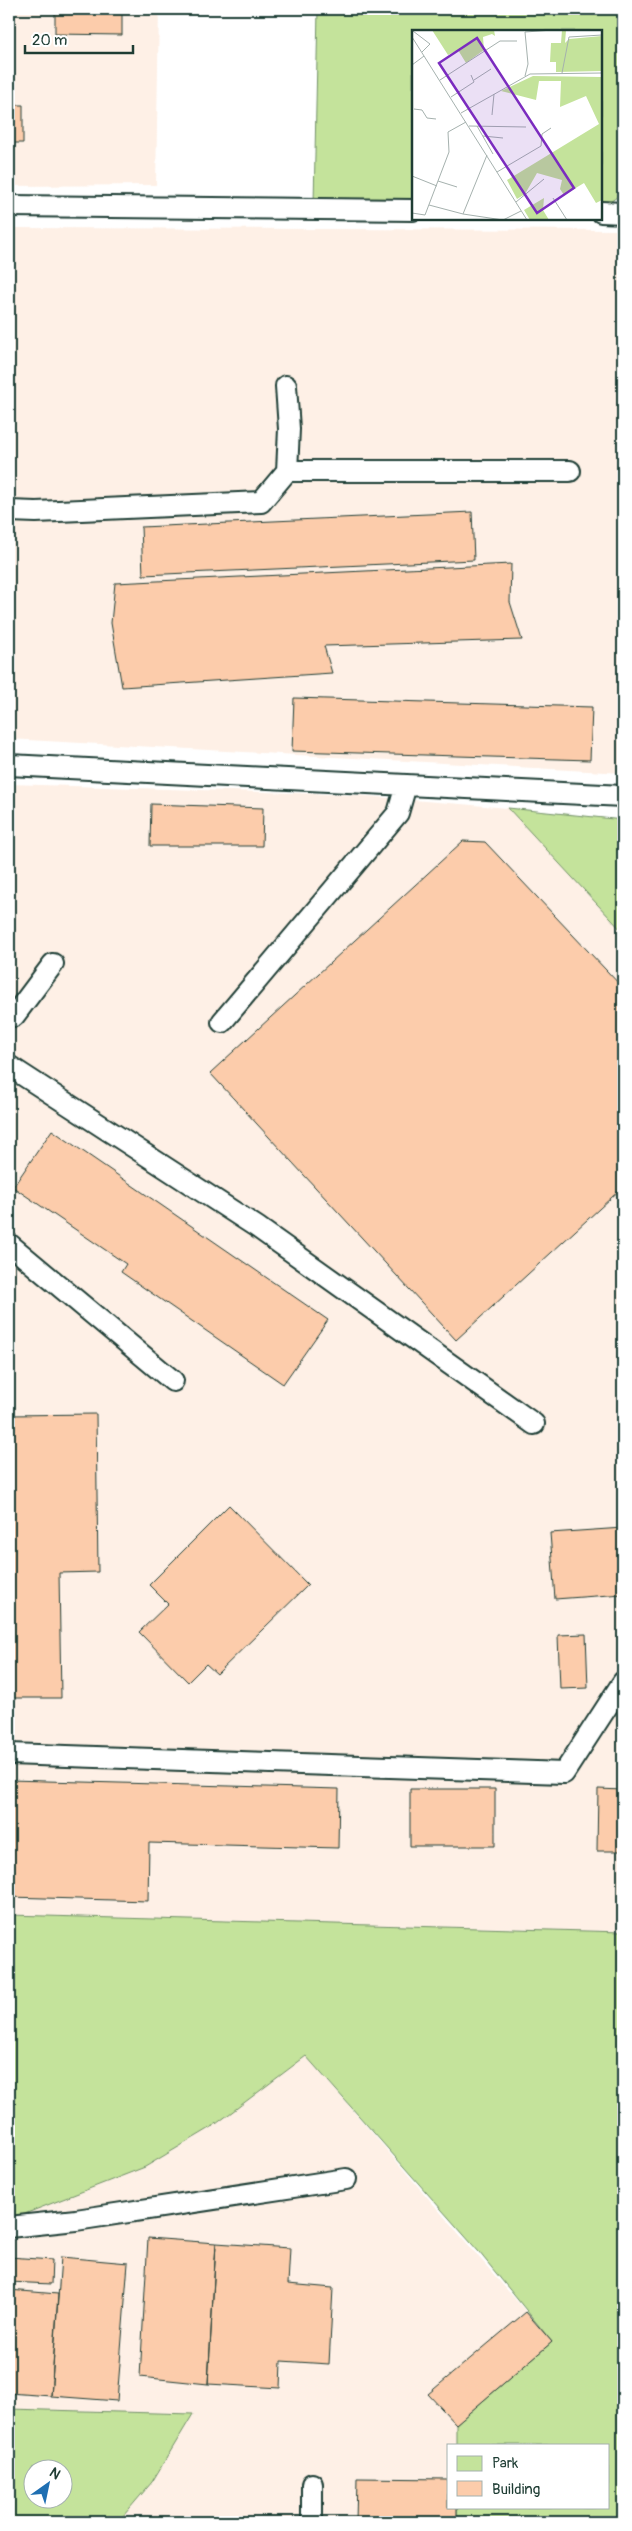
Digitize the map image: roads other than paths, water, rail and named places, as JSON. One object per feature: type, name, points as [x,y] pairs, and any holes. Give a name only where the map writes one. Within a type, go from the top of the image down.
[{"type":"lane","points":[[9,206],[412,210]]},
{"type":"lane","points":[[602,212],[623,213]]},
{"type":"lane","points":[[9,510],[36,512],[261,502],[287,471],[289,429],[286,386]]},
{"type":"lane","points":[[287,471],[570,471]]},
{"type":"lane","points":[[9,765],[623,796]]},
{"type":"lane","points":[[222,1022],[398,813],[406,785]]},
{"type":"lane","points":[[9,1016],[14,1016],[53,964]]},
{"type":"lane","points":[[9,1066],[257,1227],[534,1424]]},
{"type":"lane","points":[[9,1244],[173,1381]]},
{"type":"lane","points":[[9,1754],[564,1773],[623,1682]]},
{"type":"lane","points":[[9,2227],[76,2220],[346,2179]]},
{"type":"lane","points":[[312,2484],[312,2522]]}]
